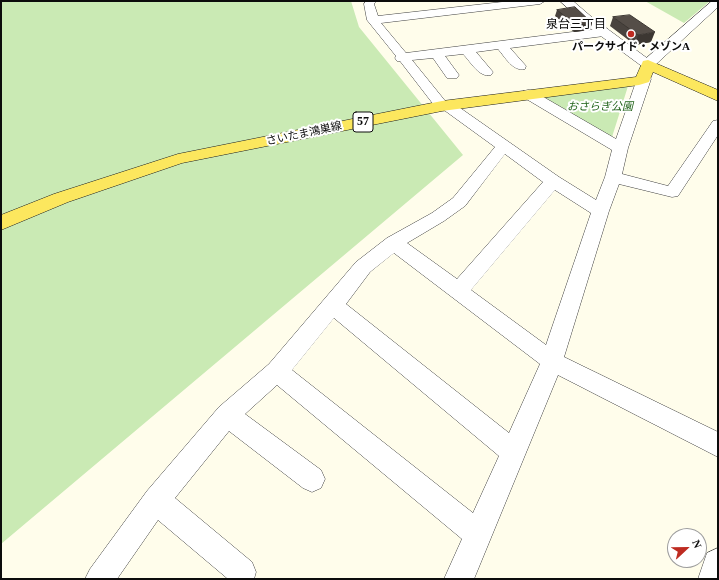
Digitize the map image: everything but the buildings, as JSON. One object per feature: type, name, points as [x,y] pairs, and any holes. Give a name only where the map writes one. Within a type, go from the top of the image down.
[{"type":"main road","name":"さいたま鴻巣線","points":[[1,223],[62,198],[178,159],[445,106],[528,94],[646,72]]},
{"type":"main road","points":[[646,72],[718,96]]},
{"type":"street","points":[[371,1],[369,4],[372,20],[401,58],[445,106],[600,211]]},
{"type":"street","points":[[372,20],[540,1]]},
{"type":"street","points":[[566,1],[604,32],[646,72]]},
{"type":"street","points":[[459,579],[552,361],[600,211],[613,177],[620,148],[646,72],[718,1]]},
{"type":"street","points":[[401,58],[604,32]]},
{"type":"street","points":[[544,39],[554,49]]},
{"type":"street","points":[[501,45],[520,66]]},
{"type":"street","points":[[466,49],[486,72]]},
{"type":"street","points":[[436,53],[452,75]]},
{"type":"street","points":[[528,94],[620,148]]},
{"type":"street","points":[[613,177],[672,192],[718,124]]},
{"type":"street","points":[[100,579],[156,500],[227,415],[276,370],[333,305],[363,267],[394,243],[438,217],[459,202],[504,146]]},
{"type":"street","points":[[458,291],[553,180]]},
{"type":"street","points":[[394,243],[552,361],[718,445]]},
{"type":"street","points":[[333,305],[513,452]]},
{"type":"street","points":[[276,370],[478,534]]},
{"type":"street","points":[[227,415],[312,479]]},
{"type":"street","points":[[156,500],[242,572]]},
{"type":"street","points":[[714,579],[718,564]]},
{"type":"green space","points":[[1,1],[351,1],[359,27],[463,155],[1,544]]},
{"type":"green space","points":[[645,1],[710,1],[684,23]]},
{"type":"green space","name":"おさらぎ公園","points":[[629,83],[612,137],[538,94]]},
{"type":"place","name":"パークサイド・メゾンA","points":[[631,34]]},
{"type":"district","name":"泉台三丁目","points":[[576,25]]}]
